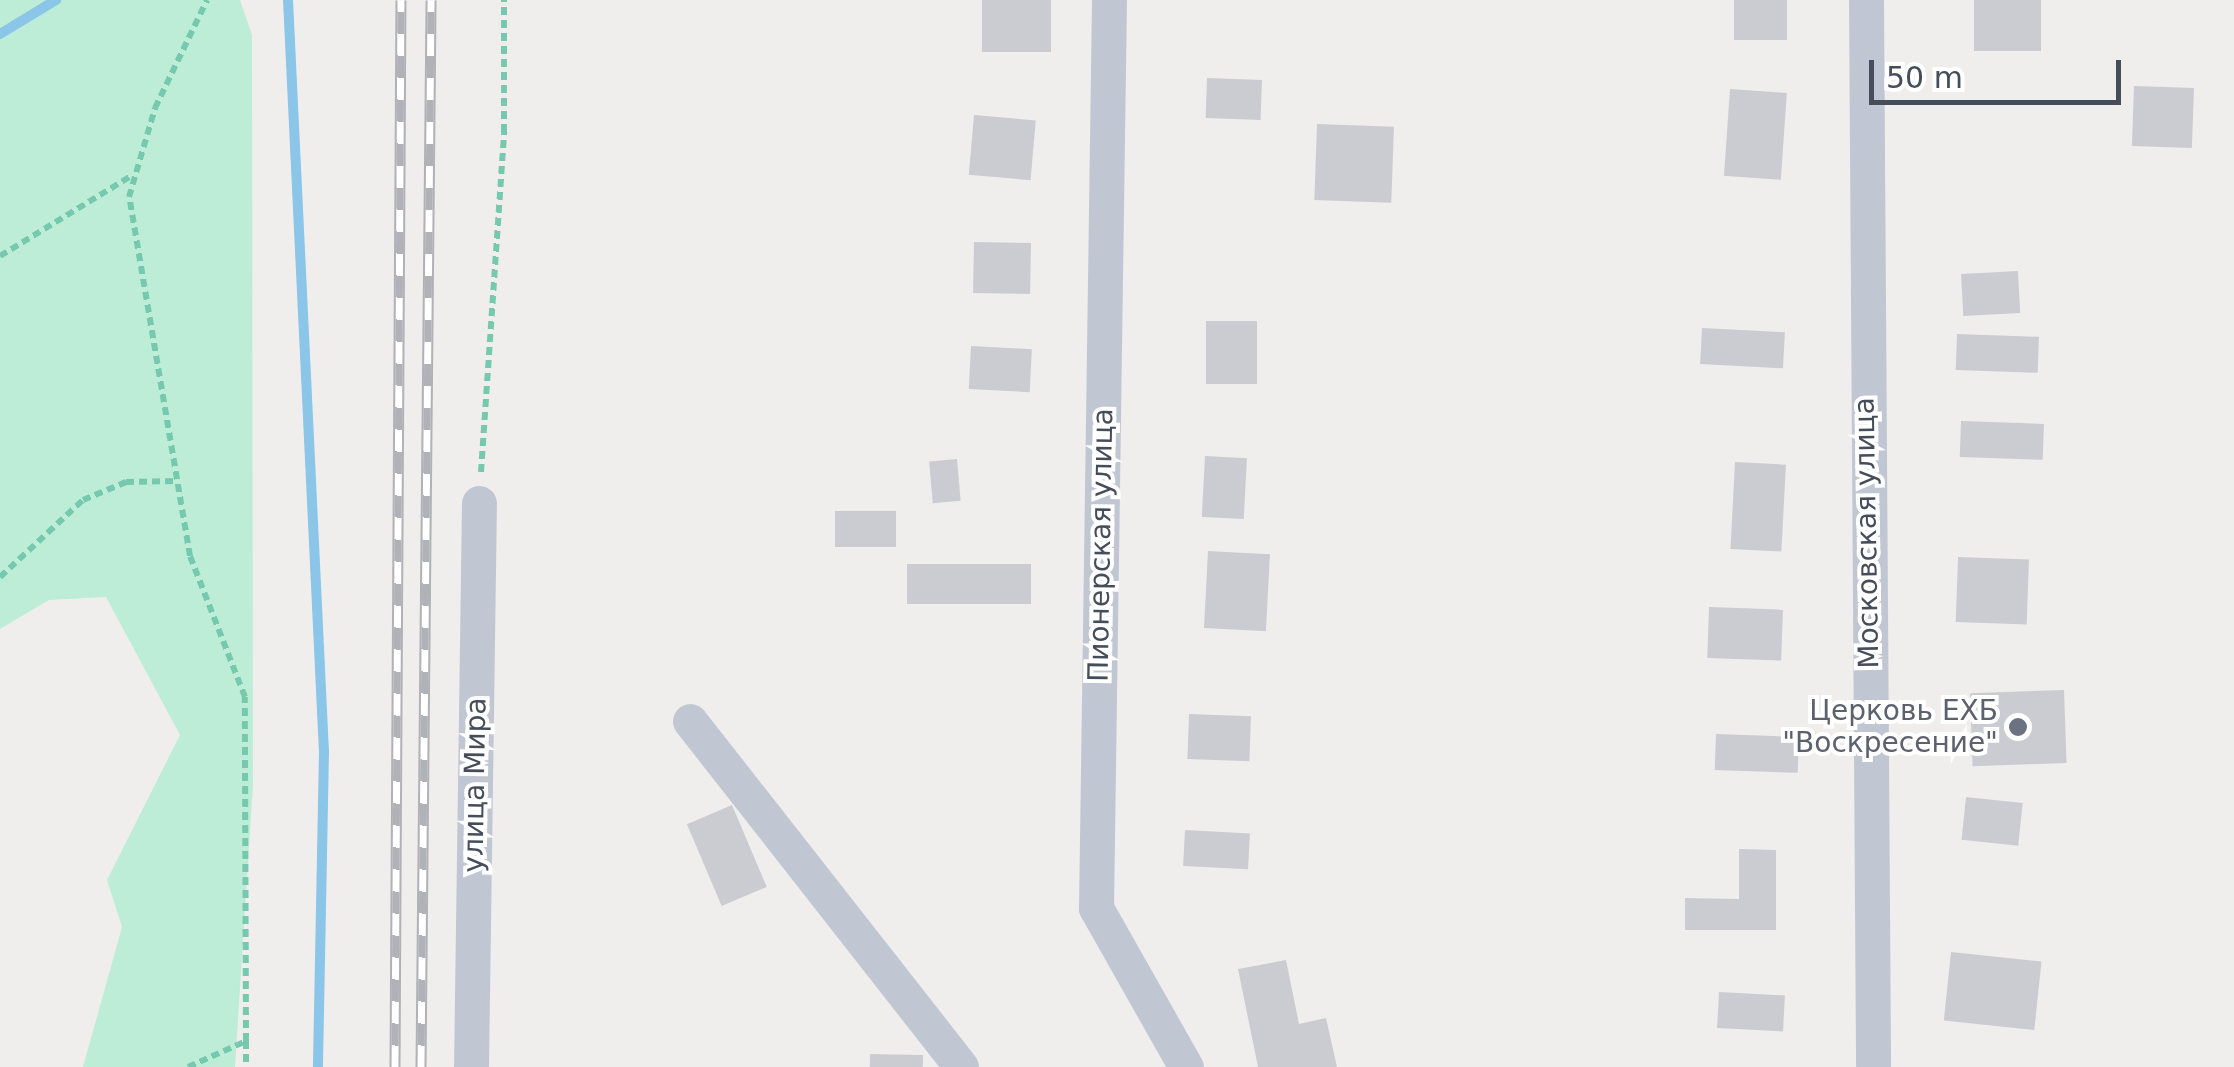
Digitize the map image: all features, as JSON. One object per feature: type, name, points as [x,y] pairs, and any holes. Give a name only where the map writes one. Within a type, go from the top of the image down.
[{"type":"street","name":"Пионерская улица","points":[[1109,0],[1096,908],[1186,1067]]},
{"type":"street","name":"Московская улица","points":[[1866,0],[1873,1067]]},
{"type":"street","name":"улица Мира","points":[[471,1067],[479,503]]},
{"type":"street","points":[[690,720],[961,1067]]},
{"type":"path","points":[[207,0],[132,176],[129,197],[190,556],[245,697],[246,1067]]},
{"type":"path","points":[[479,503],[504,132],[504,0]]},
{"type":"path","points":[[0,256],[132,176]]},
{"type":"path","points":[[0,577],[84,500],[126,482],[177,480]]},
{"type":"path","points":[[188,1067],[246,1041]]},
{"type":"green space","points":[[0,0],[240,0],[252,35],[253,784],[235,1067],[83,1067],[122,927],[107,880],[180,735],[106,597],[49,600],[0,629]]},
{"type":"building","points":[[982,0],[1051,0],[1051,52],[982,52]]},
{"type":"building","points":[[1734,0],[1787,0],[1787,40],[1734,40]]},
{"type":"building","points":[[1974,0],[2041,0],[2041,51],[1974,51]]},
{"type":"building","points":[[1207,78],[1262,80],[1261,120],[1206,118]]},
{"type":"building","points":[[2134,86],[2194,88],[2192,148],[2132,146]]},
{"type":"building","points":[[1730,89],[1787,93],[1781,180],[1724,176]]},
{"type":"building","points":[[974,115],[1036,120],[1031,180],[969,175]]},
{"type":"building","points":[[1317,124],[1394,127],[1391,203],[1314,200]]},
{"type":"building","points":[[974,242],[1031,243],[1030,294],[973,293]]},
{"type":"building","points":[[2018,271],[2020,313],[1963,316],[1961,274]]},
{"type":"building","points":[[1206,321],[1257,321],[1257,384],[1206,384]]},
{"type":"building","points":[[1702,328],[1785,332],[1783,368],[1700,364]]},
{"type":"building","points":[[1957,334],[2039,337],[2038,373],[1956,370]]},
{"type":"building","points":[[971,346],[1032,349],[1030,392],[969,389]]},
{"type":"building","points":[[1961,421],[2044,424],[2043,460],[1960,457]]},
{"type":"building","points":[[1205,456],[1247,458],[1244,519],[1202,517]]},
{"type":"building","points":[[957,459],[961,501],[933,503],[929,461]]},
{"type":"building","points":[[1735,462],[1786,465],[1781,552],[1730,549]]},
{"type":"building","points":[[835,511],[896,511],[896,547],[835,547]]},
{"type":"building","points":[[1208,551],[1270,554],[1266,631],[1204,628]]},
{"type":"building","points":[[1958,557],[2029,559],[2027,624],[1956,622]]},
{"type":"building","points":[[907,564],[1031,564],[1031,604],[907,604]]},
{"type":"building","points":[[1709,607],[1783,610],[1781,661],[1707,658]]},
{"type":"building","name":"Церковь ЕХБ \"Воскресение\"","points":[[2064,690],[2067,763],[1973,766],[1970,693]]},
{"type":"building","points":[[1189,714],[1251,716],[1249,761],[1187,759]]},
{"type":"building","points":[[1716,734],[1799,737],[1798,773],[1715,770]]},
{"type":"building","points":[[1966,797],[2023,803],[2018,846],[1962,840]]},
{"type":"building","points":[[732,805],[767,887],[722,906],[687,824]]},
{"type":"building","points":[[1185,830],[1250,833],[1248,869],[1183,866]]},
{"type":"building","points":[[1739,849],[1776,850],[1776,930],[1685,930],[1685,898],[1739,899]]},
{"type":"building","points":[[1951,952],[2042,962],[2034,1030],[1944,1021]]},
{"type":"building","points":[[1286,960],[1299,1024],[1326,1018],[1337,1067],[1258,1067],[1238,969]]},
{"type":"building","points":[[1719,992],[1785,995],[1783,1031],[1717,1028]]},
{"type":"building","points":[[870,1054],[923,1055],[923,1067],[870,1067]]},
{"type":"waterway","points":[[0,34],[56,0]]},
{"type":"waterway","points":[[288,0],[324,751],[318,1067]]},
{"type":"railway","points":[[395,1067],[401,0]]},
{"type":"railway","points":[[421,1067],[431,0]]},
{"type":"place","name":"Церковь ЕХБ \"Воскресение\"","points":[[2018,727]]}]
